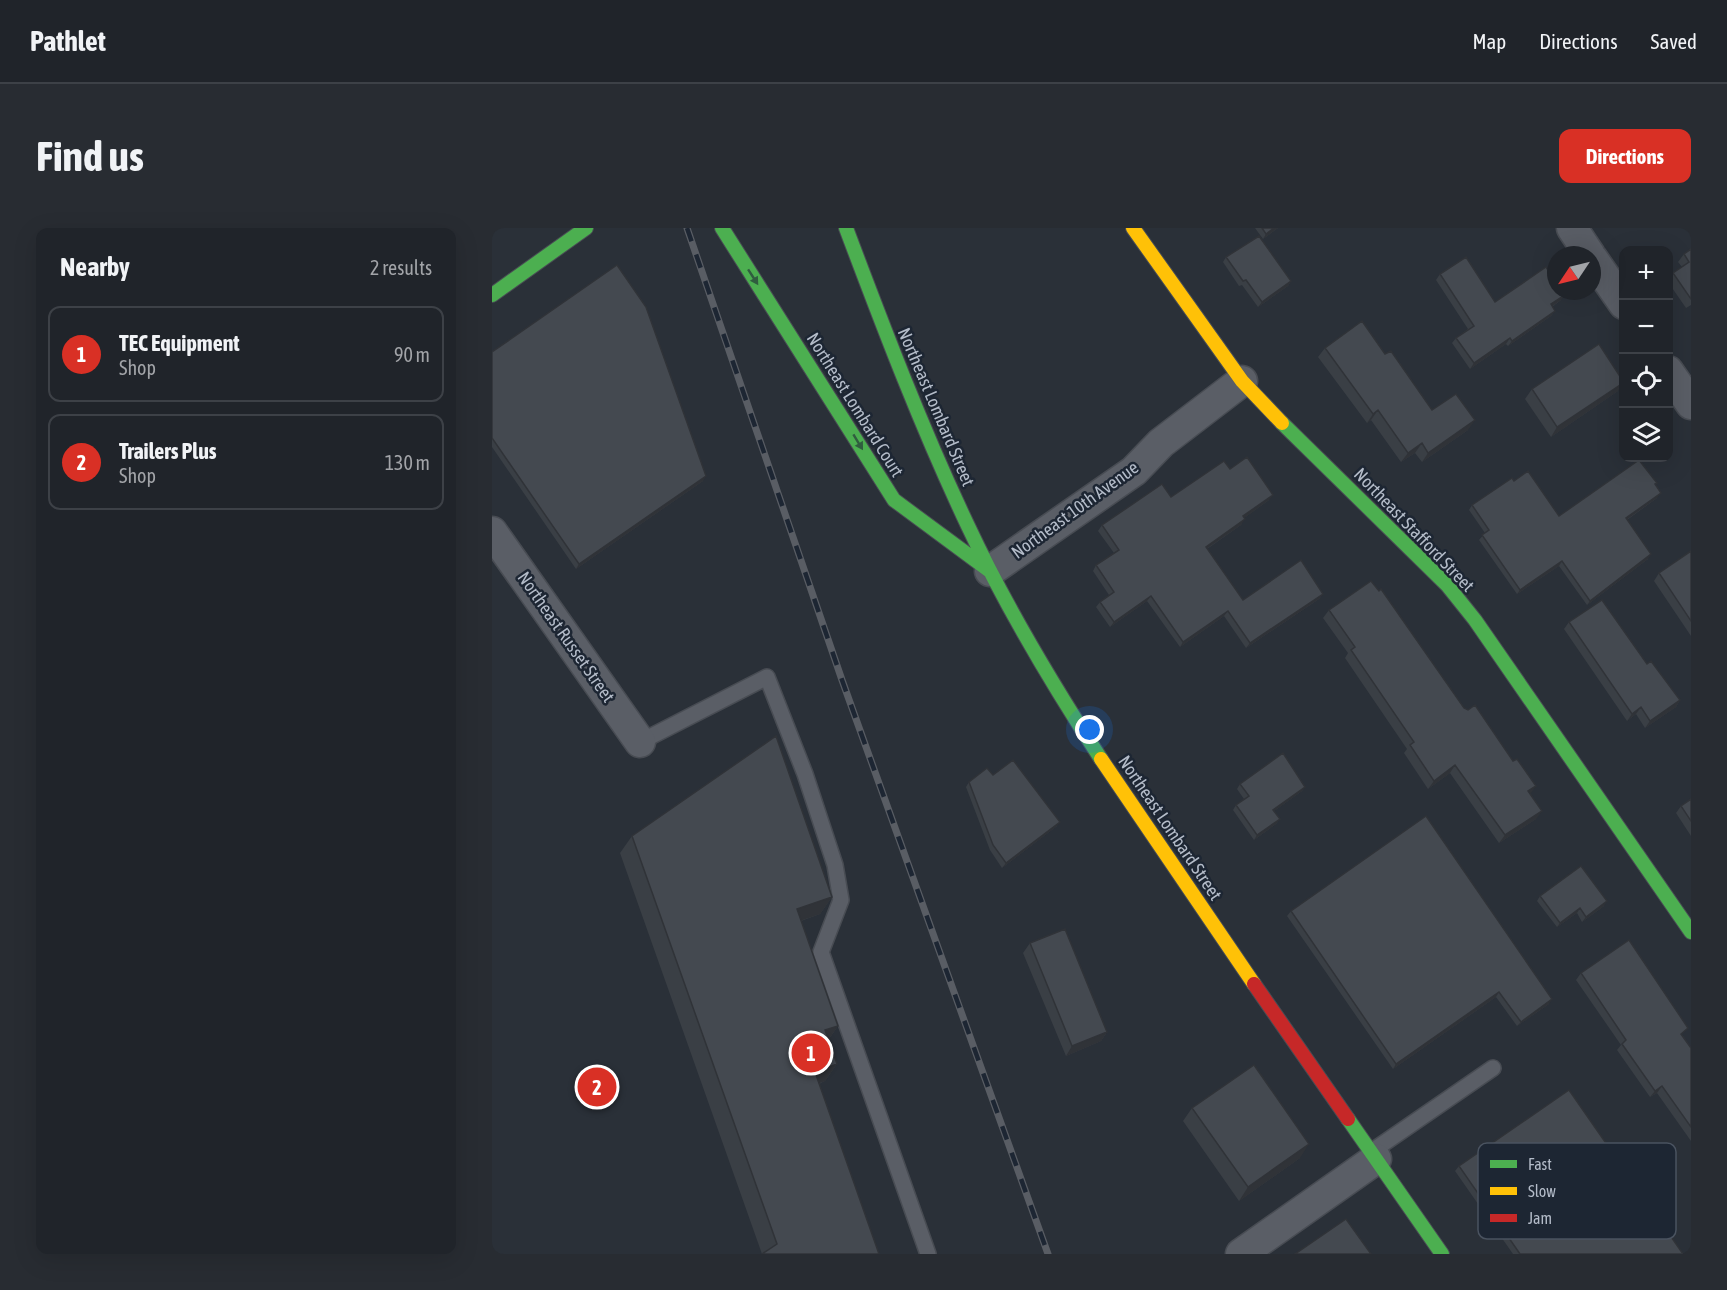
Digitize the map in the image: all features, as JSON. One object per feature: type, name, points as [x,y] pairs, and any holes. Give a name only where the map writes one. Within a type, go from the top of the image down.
[{"type":"street","points":[[492,295],[586,228]]},
{"type":"street","name":"Northeast Lombard Court","points":[[722,228],[894,501],[990,571]]},
{"type":"street","name":"Northeast Lombard Street","points":[[846,228],[889,342],[956,500],[990,571],[1035,653],[1144,824],[1442,1254]]},
{"type":"street","name":"Northeast Stafford Street","points":[[1133,228],[1242,381],[1447,585],[1475,620],[1691,932]]},
{"type":"street","points":[[1572,228],[1584,246]]},
{"type":"street","points":[[1601,272],[1620,300]]},
{"type":"street","points":[[1673,378],[1690,402]]},
{"type":"street","name":"Northeast 10th Avenue","points":[[990,571],[1134,471],[1161,443],[1242,381]]},
{"type":"street","name":"Northeast Russet Street","points":[[492,532],[640,742]]},
{"type":"street","points":[[1241,1254],[1373,1156]]},
{"type":"lane","points":[[640,742],[767,677],[805,774],[836,866],[841,900],[821,952],[928,1254]]},
{"type":"lane","points":[[1373,1156],[1493,1068]]},
{"type":"building","points":[[1262,228],[1274,228],[1266,234]]},
{"type":"building","points":[[1259,236],[1291,281],[1262,302],[1226,257]]},
{"type":"building","points":[[1691,249],[1691,299],[1673,273],[1689,262],[1684,254]]},
{"type":"building","points":[[1466,257],[1495,302],[1546,267],[1547,300],[1557,300],[1551,304],[1555,311],[1512,341],[1510,338],[1474,363],[1456,338],[1474,326],[1440,274]]},
{"type":"building","points":[[617,265],[646,307],[706,476],[579,564],[492,438],[492,352]]},
{"type":"building","points":[[1362,321],[1385,354],[1391,351],[1432,410],[1456,394],[1475,420],[1428,453],[1422,443],[1408,453],[1378,410],[1373,414],[1325,348]]},
{"type":"building","points":[[1599,344],[1619,375],[1619,386],[1557,427],[1532,389]]},
{"type":"building","points":[[1247,457],[1273,495],[1243,516],[1245,519],[1206,547],[1243,600],[1301,560],[1323,594],[1250,643],[1228,611],[1183,642],[1151,596],[1114,622],[1100,602],[1114,592],[1096,565],[1119,550],[1102,525],[1162,484],[1171,497],[1224,461],[1230,469]]},
{"type":"building","points":[[1636,462],[1641,462],[1657,483],[1655,484],[1661,493],[1626,518],[1651,554],[1590,601],[1562,561],[1520,590],[1482,535],[1489,530],[1472,505],[1512,478],[1514,481],[1528,471],[1559,516]]},
{"type":"building","points":[[1691,551],[1691,621],[1659,573]]},
{"type":"building","points":[[1371,581],[1379,591],[1381,589],[1464,708],[1468,710],[1475,705],[1513,761],[1517,759],[1536,786],[1528,791],[1542,811],[1505,835],[1455,765],[1434,781],[1410,745],[1414,742],[1351,650],[1355,647],[1329,610]]},
{"type":"building","points":[[1602,600],[1647,664],[1651,661],[1680,700],[1650,721],[1641,707],[1632,714],[1569,622]]},
{"type":"building","points":[[776,736],[832,897],[797,909],[838,1026],[825,1030],[837,1064],[815,1072],[879,1254],[762,1254],[777,1244],[632,836]]},
{"type":"building","points":[[1283,753],[1305,787],[1273,810],[1280,819],[1257,835],[1236,805],[1249,796],[1240,784]]},
{"type":"building","points":[[1013,760],[1060,822],[1006,863],[993,845],[969,782],[987,768],[993,775]]},
{"type":"building","points":[[1691,799],[1691,821],[1681,806]]},
{"type":"building","points":[[1426,816],[1552,999],[1521,1022],[1499,992],[1396,1064],[1291,911]]},
{"type":"building","points":[[1581,866],[1607,901],[1586,917],[1580,908],[1560,923],[1540,896]]},
{"type":"building","points":[[1065,929],[1107,1032],[1072,1046],[1030,943]]},
{"type":"building","points":[[1629,940],[1688,1028],[1681,1034],[1691,1048],[1691,1127],[1662,1086],[1655,1091],[1622,1044],[1626,1040],[1581,973]]},
{"type":"building","points":[[1254,1065],[1309,1144],[1248,1187],[1192,1108]]},
{"type":"building","points":[[1569,1090],[1606,1143],[1492,1143]]},
{"type":"building","points":[[1478,1153],[1478,1193],[1459,1166]]},
{"type":"building","points":[[1346,1219],[1371,1254],[1295,1254]]},
{"type":"building","points":[[1510,1239],[1673,1239],[1683,1254],[1520,1254]]},
{"type":"railway","points":[[687,228],[842,680],[1048,1254]]},
{"type":"traffic: fast","points":[[492,295],[586,228]]},
{"type":"traffic: fast","points":[[722,228],[894,500],[990,571]]},
{"type":"traffic: fast","points":[[846,228],[919,416],[968,526],[1030,645],[1101,759]]},
{"type":"traffic: fast","points":[[1282,423],[1447,585],[1475,620],[1691,932]]},
{"type":"traffic: fast","points":[[1348,1119],[1442,1254]]},
{"type":"traffic: slow","points":[[1133,228],[1242,381],[1282,423]]},
{"type":"traffic: slow","points":[[1101,759],[1254,984]]},
{"type":"traffic: jam","points":[[1254,984],[1348,1119]]},
{"type":"place","name":"TEC Equipment","points":[[811,1053]]},
{"type":"place","name":"Trailers Plus","points":[[597,1087]]}]
